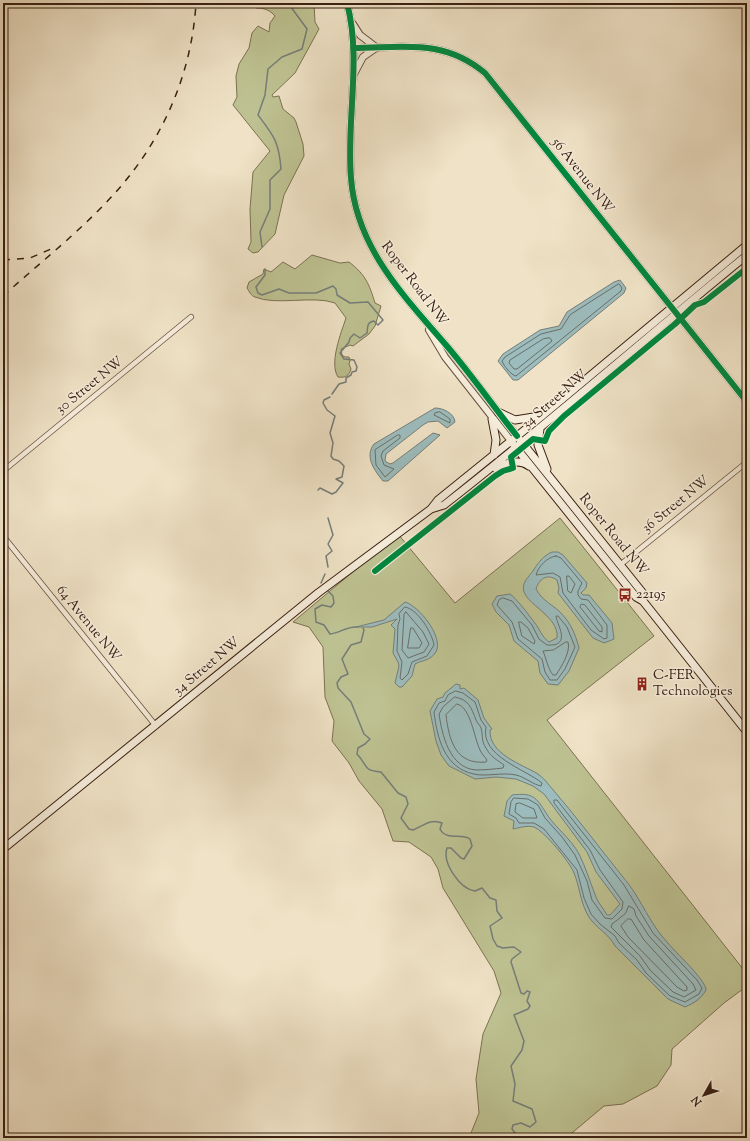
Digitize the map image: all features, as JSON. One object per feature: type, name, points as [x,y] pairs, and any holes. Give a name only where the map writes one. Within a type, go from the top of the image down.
[{"type":"main road","name":"34 Street NW","points":[[3,849],[324,589],[431,509],[438,500],[542,416],[747,245]]},
{"type":"main road","name":"34 Street NW","points":[[431,509],[444,505],[523,443],[676,313],[747,255]]},
{"type":"main road","points":[[498,412],[515,420],[542,416]]},
{"type":"main road","points":[[492,418],[496,440],[494,454]]},
{"type":"main road","points":[[540,429],[537,439],[539,451],[556,485]]},
{"type":"main road","name":"Roper Road NW","points":[[517,436],[642,592],[643,601]]},
{"type":"main road","name":"Roper Road NW","points":[[511,441],[636,597],[643,601],[747,732]]},
{"type":"main road","points":[[475,481],[508,463],[523,462],[532,468]]},
{"type":"street","name":"Roper Road NW","points":[[347,3],[351,19],[353,48],[350,166],[352,191],[358,217],[364,233],[377,259],[422,318],[447,346],[517,436]]},
{"type":"street","points":[[351,19],[360,35],[378,48],[363,57],[352,77]]},
{"type":"street","name":"56 Avenue NW","points":[[353,48],[417,47],[444,50],[462,57],[484,73],[747,402]]},
{"type":"street","name":"30 Street NW","points":[[3,471],[191,317]]},
{"type":"street","name":"Roper Road NW","points":[[422,318],[445,357],[511,441]]},
{"type":"street","name":"36 Street NW","points":[[620,565],[747,462]]},
{"type":"street","name":"64 Avenue NW","points":[[3,536],[156,726]]},
{"type":"street","points":[[3,1130],[9,1138]]},
{"type":"green space","points":[[255,3],[314,3],[315,22],[319,29],[295,73],[272,95],[273,97],[279,96],[283,109],[294,118],[303,144],[304,156],[284,195],[275,234],[258,252],[253,253],[248,249],[251,242],[250,209],[253,172],[270,151],[233,105],[237,97],[236,76],[239,64],[249,48],[252,33],[258,26],[269,32],[270,23],[275,16],[267,10],[256,8]]},
{"type":"green space","points":[[312,255],[340,263],[349,262],[359,271],[369,285],[375,303],[381,306],[375,326],[369,334],[353,346],[350,345],[341,349],[342,355],[349,357],[350,361],[349,364],[351,369],[345,377],[338,377],[335,356],[346,318],[335,303],[316,300],[264,300],[252,296],[247,288],[249,282],[263,274],[264,269],[271,272],[283,262],[295,269]]},
{"type":"green space","points":[[560,518],[654,636],[547,720],[747,974],[747,986],[724,1003],[672,1049],[671,1065],[657,1086],[623,1104],[604,1106],[566,1138],[469,1138],[479,1113],[476,1079],[483,1034],[501,993],[494,971],[443,888],[438,869],[431,857],[409,842],[393,841],[382,809],[359,781],[349,763],[332,741],[334,721],[325,697],[323,647],[309,627],[293,622],[398,534],[455,603]]},
{"type":"water","points":[[620,280],[626,288],[624,293],[518,380],[513,380],[498,361],[503,354],[540,330],[559,326],[567,312],[614,282]]},
{"type":"water","points":[[435,408],[448,412],[453,416],[455,422],[447,428],[438,421],[428,422],[386,454],[385,461],[390,464],[393,463],[433,433],[440,435],[388,481],[383,481],[370,459],[371,449],[374,444]]},
{"type":"water","points":[[552,552],[558,552],[563,555],[587,583],[586,588],[581,593],[583,595],[589,595],[612,623],[614,639],[604,643],[593,638],[558,593],[559,588],[557,580],[547,577],[541,580],[536,589],[546,601],[559,611],[567,620],[579,648],[569,671],[558,685],[548,684],[540,673],[538,661],[514,641],[509,625],[496,612],[492,604],[497,596],[510,594],[526,611],[546,640],[549,642],[557,638],[556,630],[552,622],[532,603],[524,591],[526,579],[543,558]]},
{"type":"water","points":[[405,602],[417,609],[429,623],[438,646],[434,655],[415,664],[412,676],[402,687],[399,687],[395,683],[399,666],[393,653],[395,629],[391,625],[397,619],[372,627],[356,627],[384,620]]},
{"type":"water","points":[[456,684],[460,685],[460,689],[464,688],[478,700],[484,718],[492,729],[490,730],[491,738],[500,752],[544,779],[627,882],[661,935],[705,985],[706,990],[697,1000],[685,1007],[668,999],[615,946],[589,917],[572,868],[550,840],[544,834],[531,826],[513,829],[514,821],[504,816],[507,801],[512,795],[520,794],[531,796],[538,801],[552,821],[576,849],[597,899],[607,915],[610,915],[620,904],[596,872],[587,852],[544,794],[533,786],[516,779],[496,777],[475,779],[449,766],[441,755],[436,741],[430,711],[437,699],[443,697],[445,693]]},
{"type":"waterway","points":[[262,247],[260,232],[270,209],[270,180],[281,169],[279,152],[275,140],[258,115],[265,95],[268,69],[282,57],[302,49],[307,29],[288,3]]},
{"type":"waterway","points":[[265,269],[265,275],[256,287],[258,293],[262,295],[279,289],[289,293],[316,293],[333,286],[336,289],[337,295],[350,303],[368,302],[383,320],[378,325],[374,321],[371,322],[368,326],[367,333],[360,338],[354,334],[350,338],[349,342],[340,353],[344,359],[354,360],[357,367],[356,371],[352,372],[351,375],[346,378],[346,382],[339,384],[332,394]]},
{"type":"waterway","points":[[318,490],[320,488],[332,494],[336,492],[343,483],[336,479],[342,477],[344,466],[331,456],[333,443],[330,433],[335,416],[327,410],[323,403],[324,400],[330,397]]},
{"type":"waterway","points":[[328,518],[333,535],[328,544],[332,551],[326,556],[328,567]]},
{"type":"waterway","points":[[321,583],[325,574]]},
{"type":"waterway","points":[[328,591],[333,596],[334,603],[331,607],[322,605],[315,609],[316,622],[324,625],[330,634],[357,627]]},
{"type":"waterway","points":[[363,628],[364,630],[361,642],[351,645],[342,659],[348,674],[341,677],[337,683],[338,688],[351,702],[364,734],[370,739],[358,748],[357,754],[368,769],[381,772],[398,793],[406,797],[408,804],[401,818],[409,829],[413,830],[434,821],[442,823],[440,829],[446,835],[467,837],[470,839],[472,846],[464,859],[451,848],[447,848],[447,861],[450,868],[464,886],[475,891],[482,888],[490,898],[496,900],[497,911],[502,918],[490,926],[493,939],[497,946],[503,948],[514,947],[521,952],[512,959],[511,962],[521,993],[524,994],[527,991],[530,992],[527,1001],[530,1006],[528,1009],[514,1015],[524,1041],[522,1050],[511,1066],[515,1084],[513,1101],[532,1109],[536,1122],[530,1127],[521,1123],[513,1125],[512,1129],[519,1138]]},
{"type":"railway","points":[[3,296],[94,215],[122,185],[152,144],[174,100],[182,76],[189,52],[196,3]]},
{"type":"railway","points":[[3,260],[30,258],[51,249]]},
{"type":"cycle path","points":[[347,3],[351,25],[354,68],[350,134],[351,178],[355,203],[362,226],[384,269],[398,288],[455,356],[517,436]]},
{"type":"cycle path","points":[[353,48],[422,47],[438,50],[454,54],[485,73],[747,402]]},
{"type":"cycle path","points":[[375,571],[495,476],[503,471],[513,468],[511,457],[533,439],[545,441],[549,431],[564,416],[675,324],[695,305],[704,302],[747,268]]},
{"type":"place","name":"22195","points":[[625,595]]},
{"type":"place","name":"C-FER Technologies","points":[[642,684]]}]
